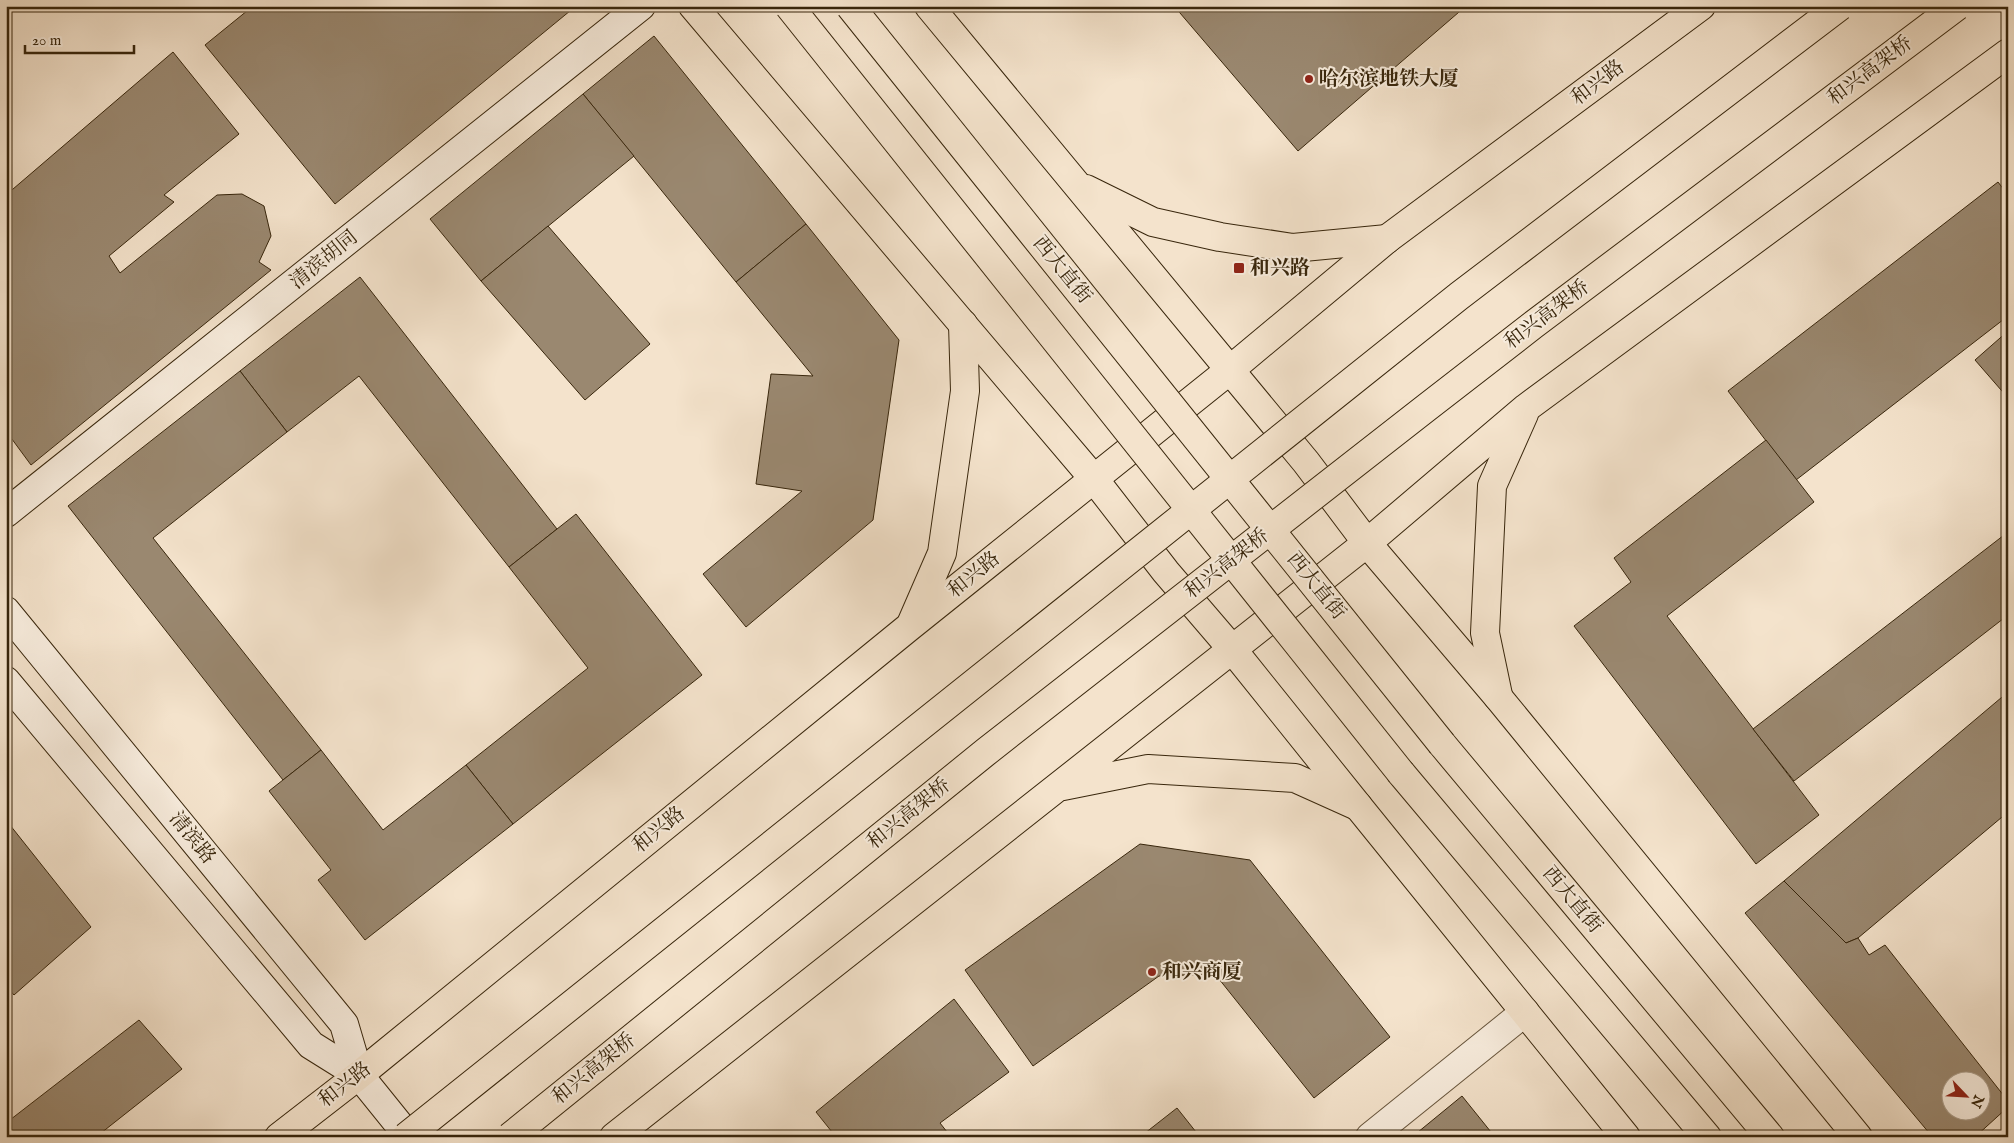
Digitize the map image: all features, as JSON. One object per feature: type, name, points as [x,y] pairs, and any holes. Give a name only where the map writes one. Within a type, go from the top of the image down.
[{"type":"main road","name":"清滨胡同","points":[[6,513],[641,6]]},
{"type":"main road","points":[[692,6],[1094,479],[1166,572],[1232,649],[1626,1137]]},
{"type":"main road","points":[[789,6],[1401,773],[1707,1137]]},
{"type":"main road","name":"西大直街","points":[[850,6],[1442,744],[1770,1137]]},
{"type":"main road","points":[[929,6],[1231,369],[1306,462],[1367,543],[1498,697],[1858,1137]]},
{"type":"main road","name":"和兴路","points":[[279,1137],[359,1075],[909,627],[1231,369],[1387,239],[1701,6]]},
{"type":"main road","points":[[407,1137],[1459,296],[1840,6]]},
{"type":"main road","name":"和兴高架桥","points":[[510,1137],[987,751],[1533,325],[1957,6]]},
{"type":"main road","points":[[614,1137],[1367,543],[1526,408],[2008,53]]},
{"type":"main road","points":[[1078,185],[1153,222],[1220,238],[1293,248],[1387,239]]},
{"type":"main road","points":[[909,627],[942,553],[965,390],[963,324]]},
{"type":"main road","points":[[1498,697],[1485,633],[1492,486],[1526,408]]},
{"type":"main road","name":"清滨路","points":[[6,610],[344,1024],[359,1075]]},
{"type":"main road","name":"清滨路","points":[[6,681],[311,1045],[359,1075],[407,1137]]},
{"type":"main road","points":[[1059,787],[1148,769],[1294,778],[1358,806]]},
{"type":"main road","points":[[1370,1137],[1525,1012]]},
{"type":"building","points":[[253,6],[576,6],[335,204],[205,45]]},
{"type":"building","name":"哈尔滨地铁大厦","points":[[1174,6],[1466,6],[1298,151]]},
{"type":"building","points":[[654,36],[806,224],[736,282],[583,94]]},
{"type":"building","points":[[173,52],[239,134],[164,195],[174,202],[109,256],[120,273],[217,195],[242,194],[264,206],[271,236],[259,262],[271,270],[31,465],[6,431],[6,195]]},
{"type":"building","points":[[583,94],[634,156],[481,281],[430,219]]},
{"type":"building","points":[[1998,182],[2008,195],[2008,316],[1796,480],[1728,391]]},
{"type":"building","points":[[806,224],[899,340],[873,520],[746,627],[703,574],[802,491],[756,484],[771,374],[813,376],[736,282]]},
{"type":"building","points":[[548,226],[650,344],[585,400],[481,281]]},
{"type":"building","points":[[360,277],[557,529],[509,567],[359,376],[287,432],[240,371]]},
{"type":"building","points":[[2008,331],[2008,398],[1975,360]]},
{"type":"building","points":[[240,371],[287,432],[153,538],[321,750],[283,780],[68,506]]},
{"type":"building","points":[[1766,440],[1814,502],[1667,616],[1819,815],[1756,864],[1574,626],[1631,582],[1614,558]]},
{"type":"building","points":[[576,514],[702,675],[513,824],[466,765],[588,668],[509,567]]},
{"type":"building","points":[[2008,532],[2008,615],[1794,781],[1753,729]]},
{"type":"building","points":[[2008,692],[2008,812],[1858,938],[1846,943],[1784,881]]},
{"type":"building","points":[[321,750],[383,830],[466,765],[513,824],[365,940],[318,880],[331,870],[269,791]]},
{"type":"building","points":[[6,820],[91,927],[14,995],[6,986]]},
{"type":"building","name":"和兴商厦","points":[[1140,844],[1250,860],[1390,1037],[1314,1098],[1215,974],[1159,976],[1033,1066],[965,970]]},
{"type":"building","points":[[1784,881],[1846,943],[1858,938],[1869,955],[1885,945],[1984,1070],[1942,1070],[1942,1120],[1992,1120],[1992,1081],[2008,1101],[2008,1107],[1975,1137],[1933,1137],[1745,913]]},
{"type":"building","points":[[954,999],[1009,1072],[940,1123],[951,1137],[836,1137],[816,1112]]},
{"type":"building","points":[[139,1020],[182,1069],[96,1137],[6,1137],[6,1123]]},
{"type":"building","points":[[1462,1096],[1495,1137],[1412,1137]]},
{"type":"building","points":[[1177,1108],[1200,1137],[1140,1137]]},
{"type":"place","name":"哈尔滨地铁大厦","points":[[1309,79]]},
{"type":"place","name":"和兴路","points":[[1239,268]]},
{"type":"place","name":"和兴商厦","points":[[1152,972]]}]
